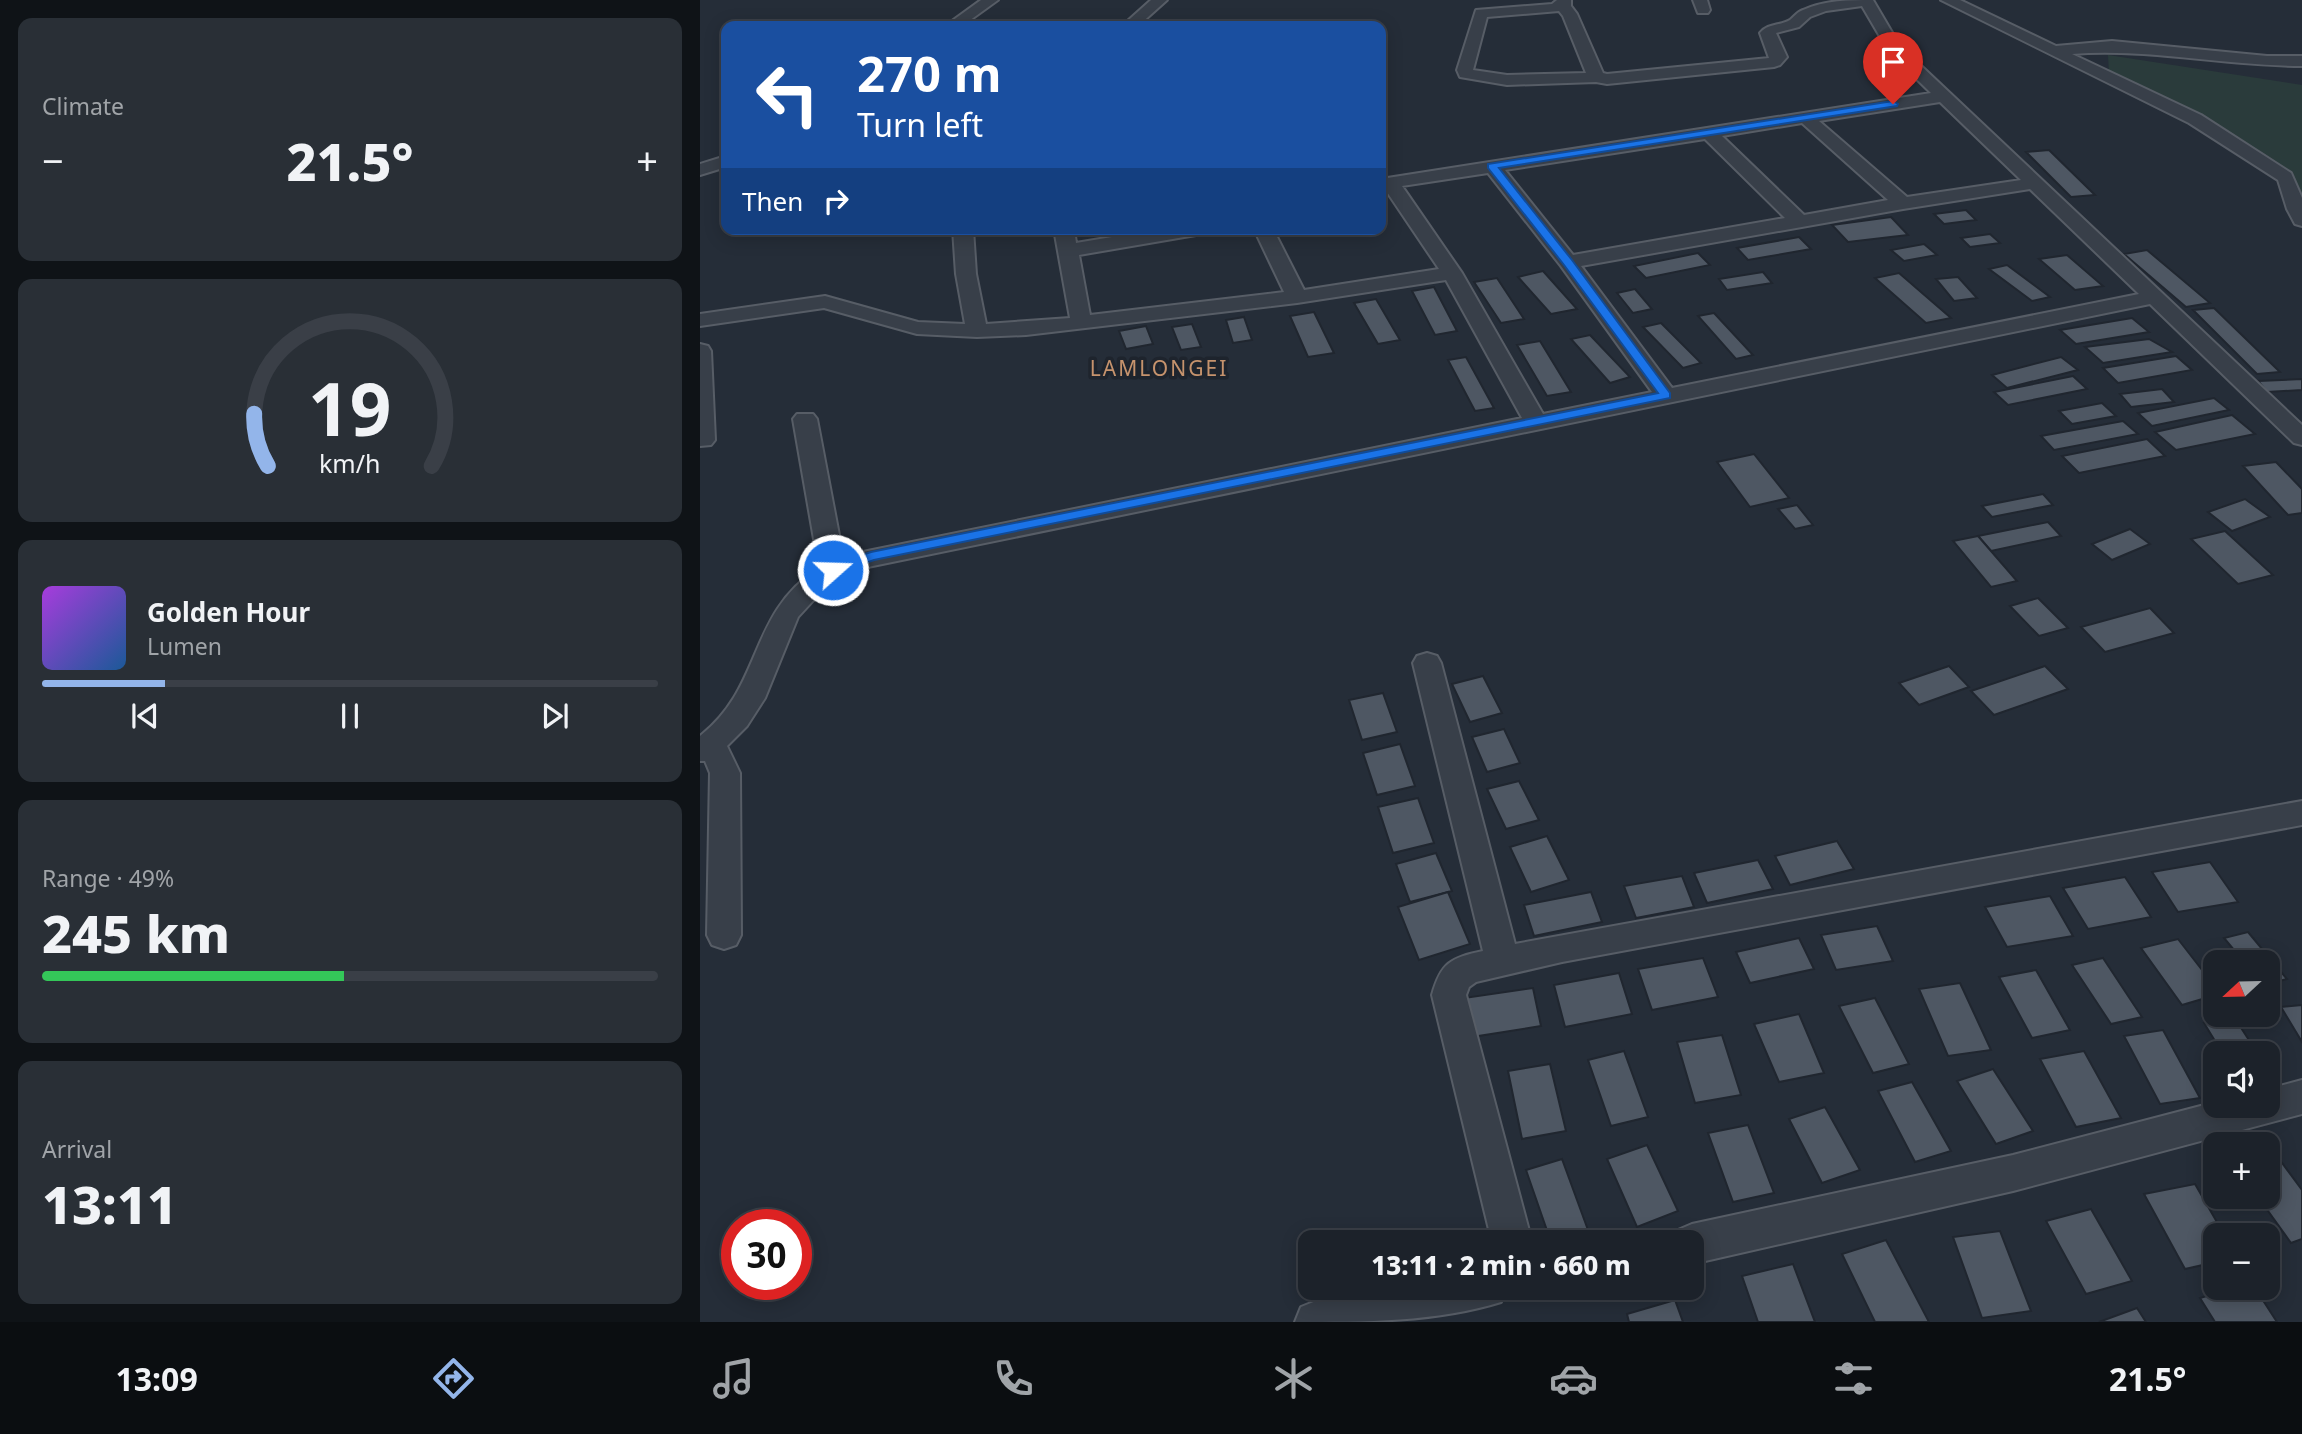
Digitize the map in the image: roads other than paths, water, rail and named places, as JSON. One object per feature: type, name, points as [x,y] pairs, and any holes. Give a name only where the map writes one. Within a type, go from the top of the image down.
[{"type":"street","points":[[960,21],[991,0]]},
{"type":"street","points":[[1135,21],[1160,0]]},
{"type":"street","points":[[1597,77],[1565,2],[1483,12],[1479,15],[1466,74],[1507,80],[1619,78],[1774,62],[1779,57],[1768,33],[1771,30],[1794,24],[1805,14],[1823,7],[1866,0],[1890,44],[2302,438]]},
{"type":"street","points":[[1948,0],[2195,119],[2276,170],[2290,184],[2292,204],[2302,220]]},
{"type":"street","points":[[2052,51],[2112,46],[2267,61],[2302,61]]},
{"type":"street","points":[[1386,183],[1944,96]]},
{"type":"street","points":[[1806,118],[1903,203]]},
{"type":"street","points":[[1708,132],[1800,221]]},
{"type":"street","points":[[700,170],[721,163]]},
{"type":"street","points":[[1492,166],[1568,262],[1666,396]]},
{"type":"street","points":[[1568,262],[1903,203],[2035,183]]},
{"type":"street","points":[[1386,184],[1452,273],[1536,423]]},
{"type":"street","points":[[963,235],[966,274],[977,331]]},
{"type":"street","points":[[1065,235],[1081,323]]},
{"type":"street","points":[[1066,251],[1161,235]]},
{"type":"street","points":[[1266,235],[1297,297]]},
{"type":"street","points":[[700,320],[793,304],[825,302],[917,328],[977,331],[1081,323],[1297,297],[1452,273]]},
{"type":"street","points":[[701,750],[721,736],[751,698],[782,621],[809,589],[833,570],[871,556],[2154,297]]},
{"type":"street","points":[[700,351],[703,440]]},
{"type":"street","points":[[804,419],[833,570]]},
{"type":"street","points":[[1427,663],[1502,960]]},
{"type":"street","points":[[701,750],[717,754],[725,773],[724,935]]},
{"type":"street","points":[[1509,1230],[1449,995],[1454,978],[1467,969],[1502,960],[2302,813]]},
{"type":"street","points":[[2280,1103],[2302,1097]]},
{"type":"street","points":[[1704,1241],[2013,1173],[2222,1118]]},
{"type":"street","points":[[1316,1322],[1427,1300]]},
{"type":"district","name":"LAMLONGEI","points":[[1159,368]]}]
